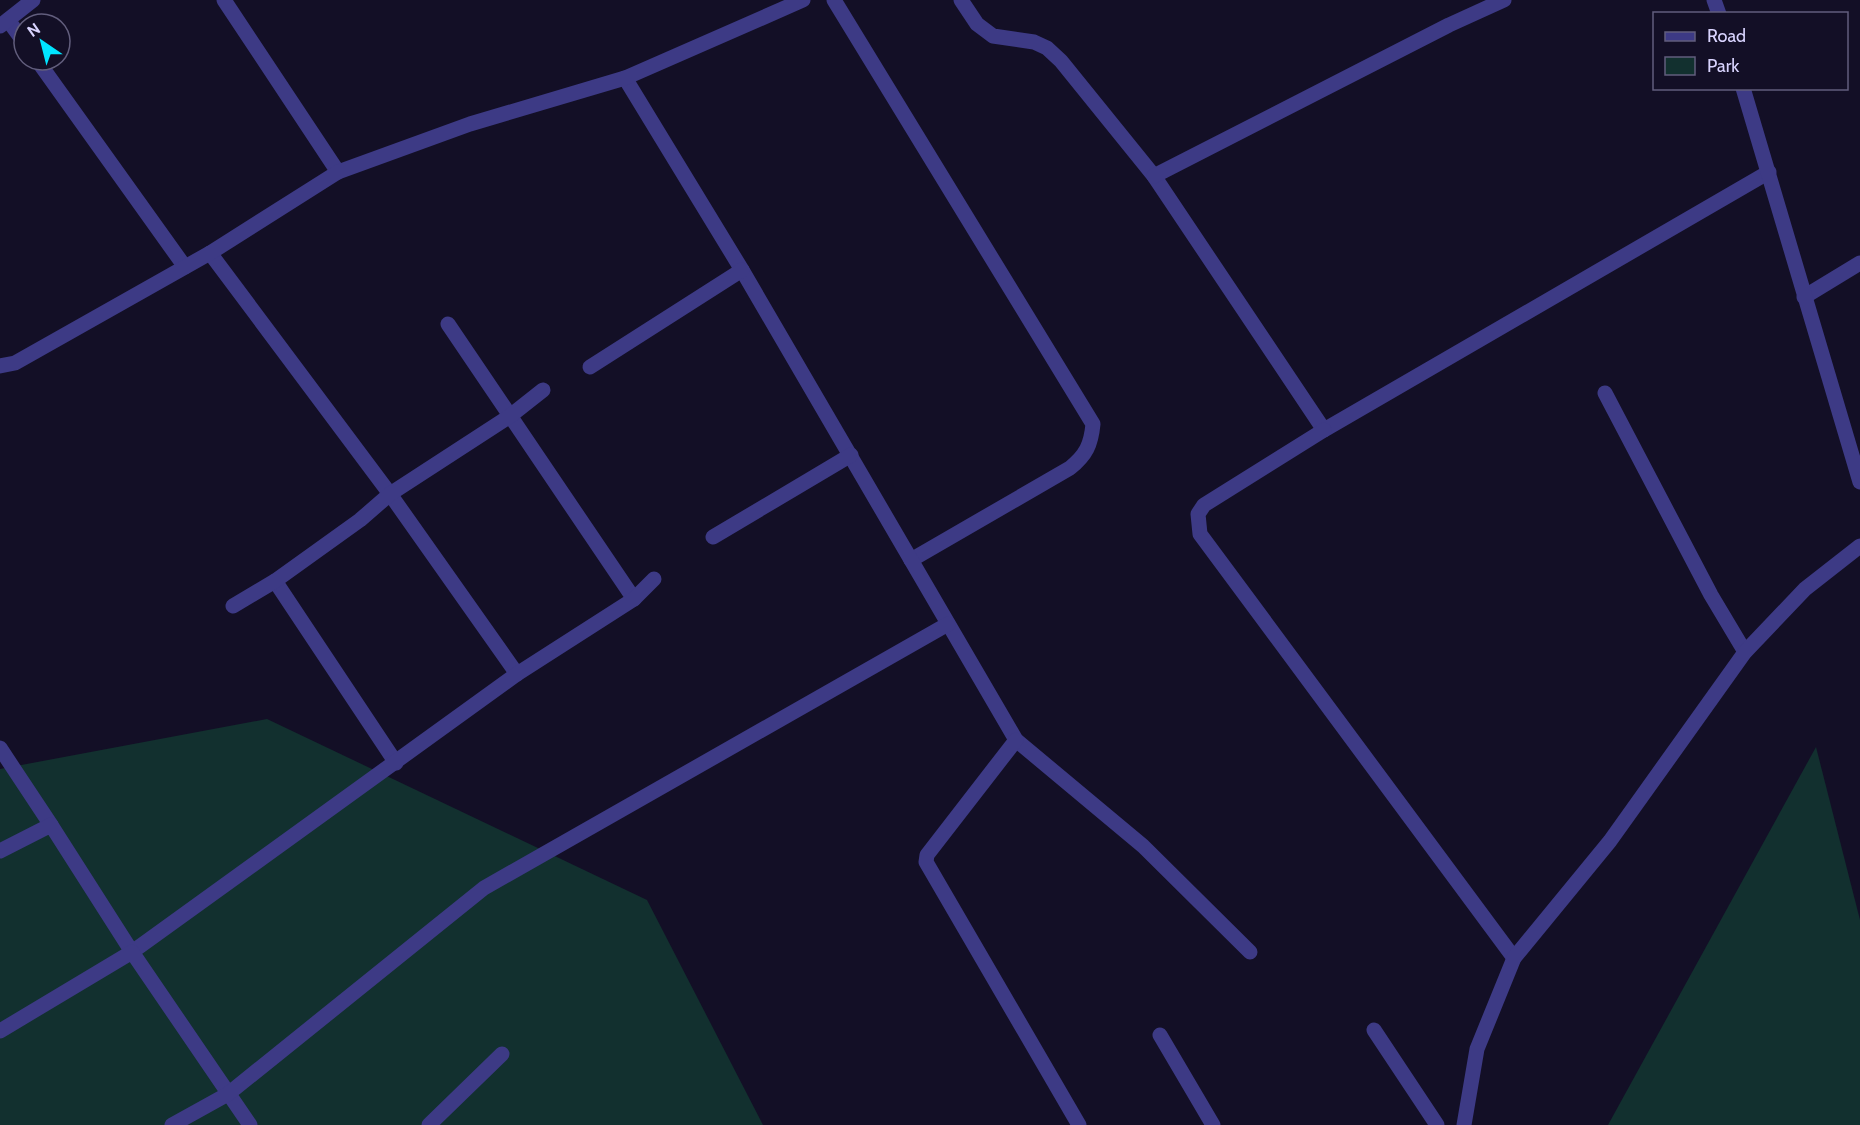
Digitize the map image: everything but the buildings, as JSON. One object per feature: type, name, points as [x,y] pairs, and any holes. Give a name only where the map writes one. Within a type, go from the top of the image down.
[{"type":"street","points":[[4,23],[33,0]]},
{"type":"street","points":[[224,0],[338,172]]},
{"type":"street","points":[[834,0],[1094,424],[1092,443],[1084,456],[1070,468],[911,560]]},
{"type":"street","points":[[961,0],[977,24],[993,36],[1034,42],[1047,48],[1061,61],[1154,176],[1324,430]]},
{"type":"street","points":[[1154,176],[1449,25],[1504,0]]},
{"type":"street","points":[[0,366],[15,363],[210,253],[338,172],[470,124],[625,78],[800,1]]},
{"type":"street","points":[[46,72],[185,267]]},
{"type":"street","points":[[625,78],[742,270],[1016,740],[1143,846],[1250,952]]},
{"type":"street","points":[[1744,90],[1860,482]]},
{"type":"street","points":[[1514,958],[1200,534],[1197,523],[1198,514],[1204,505],[1324,430],[1769,172]]},
{"type":"street","points":[[210,253],[390,494],[517,674]]},
{"type":"street","points":[[1804,297],[1860,263]]},
{"type":"street","points":[[590,368],[742,270]]},
{"type":"street","points":[[448,324],[634,598]]},
{"type":"street","points":[[233,606],[275,581],[360,520],[390,494],[510,416],[543,390]]},
{"type":"street","points":[[1605,393],[1711,596],[1746,652]]},
{"type":"street","points":[[713,537],[851,455]]},
{"type":"street","points":[[1464,1125],[1477,1048],[1514,958],[1610,841],[1746,652],[1805,589],[1860,546]]},
{"type":"street","points":[[0,1031],[132,951],[517,674],[634,598],[654,579]]},
{"type":"street","points":[[275,581],[396,763]]},
{"type":"street","points":[[172,1125],[228,1094],[484,888],[948,624]]},
{"type":"street","points":[[1016,740],[927,855],[927,862],[1079,1125]]},
{"type":"street","points":[[0,748],[132,951],[250,1125]]},
{"type":"street","points":[[0,851],[51,825]]},
{"type":"street","points":[[1374,1030],[1437,1125]]},
{"type":"street","points":[[1160,1035],[1213,1125]]},
{"type":"street","points":[[429,1125],[502,1054]]},
{"type":"green space","points":[[267,719],[647,900],[763,1125],[0,1125],[0,769]]},
{"type":"green space","points":[[1816,747],[1860,920],[1860,1125],[1608,1125]]}]
